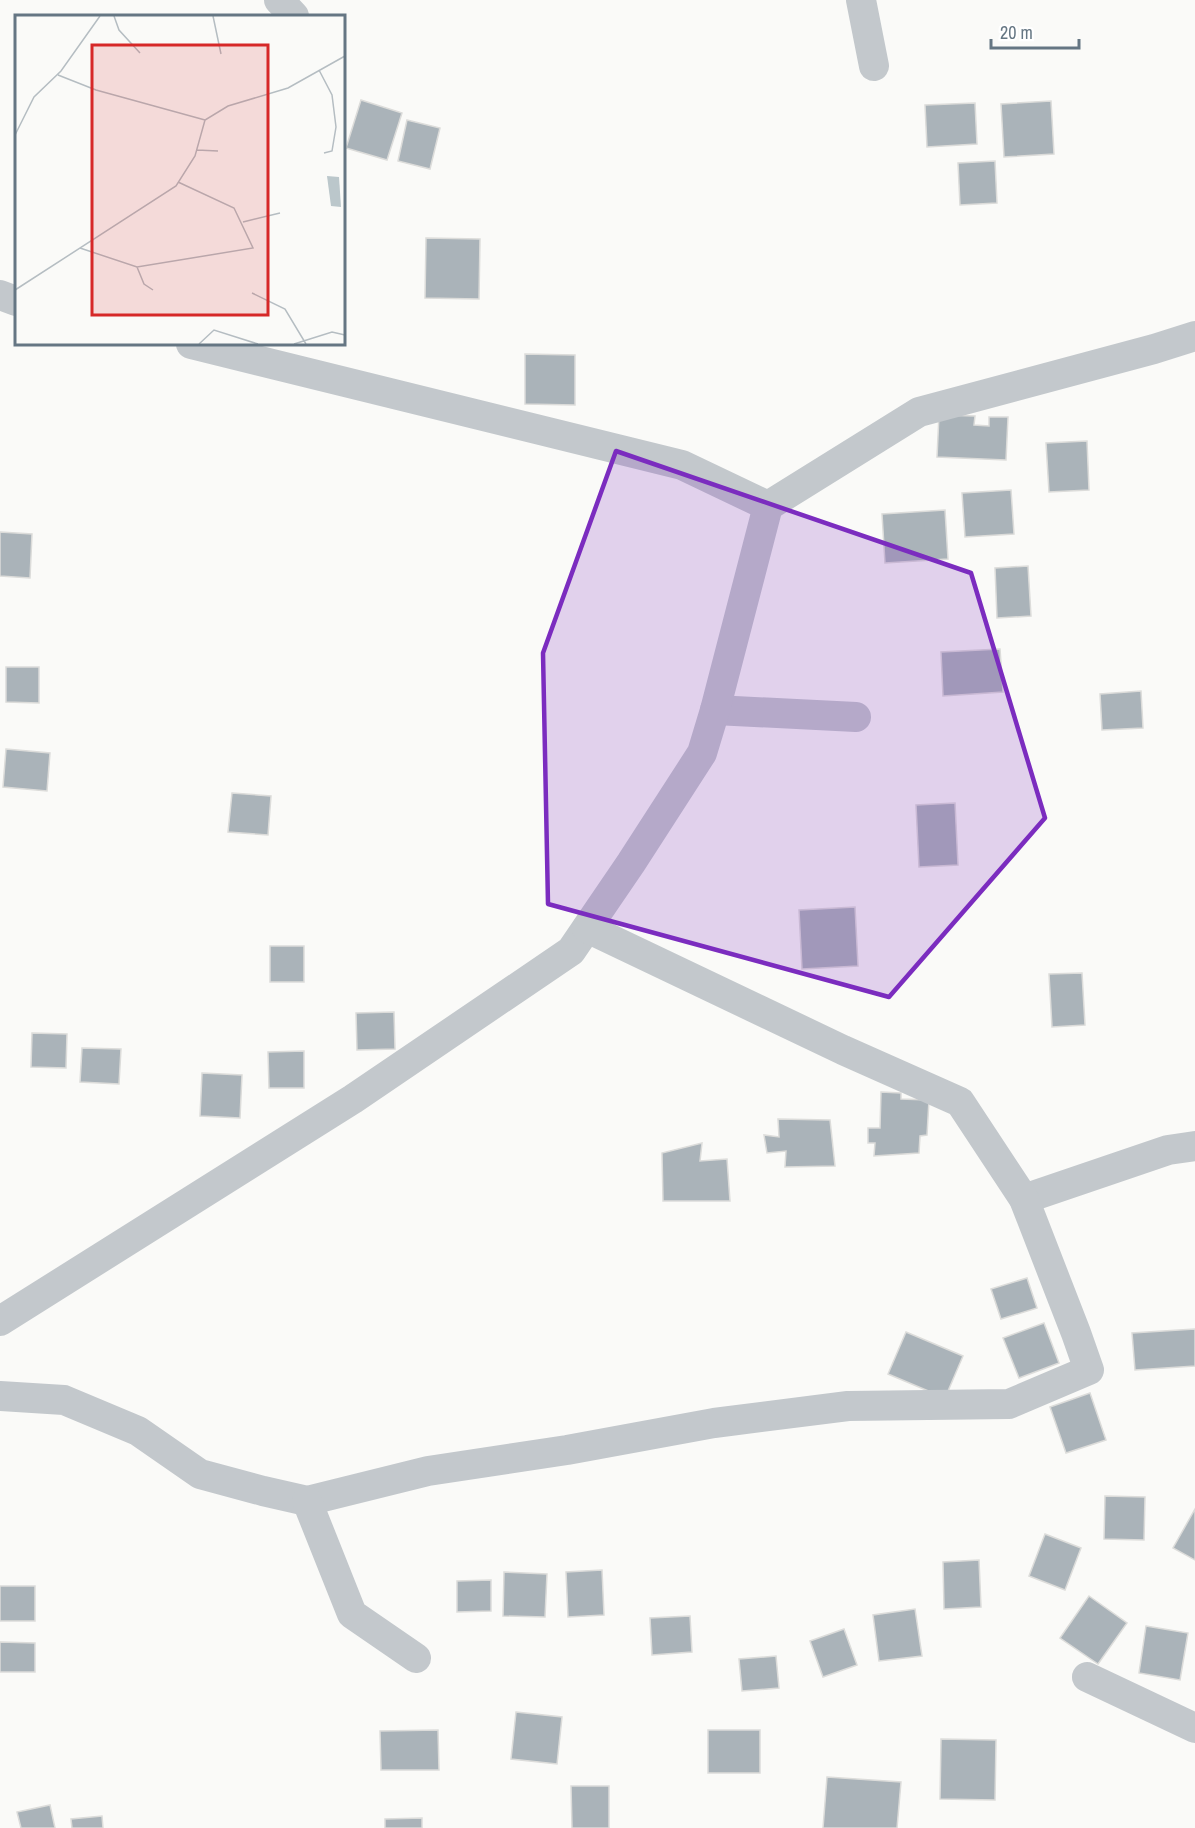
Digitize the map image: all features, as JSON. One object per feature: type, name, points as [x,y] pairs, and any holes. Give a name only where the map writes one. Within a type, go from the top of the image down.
[{"type":"street","points":[[279,0],[293,15]]},
{"type":"street","points":[[861,0],[874,66]]},
{"type":"street","points":[[0,295],[15,301]]},
{"type":"street","points":[[0,1321],[353,1099],[571,951],[702,753],[768,506],[919,412],[1195,336]]},
{"type":"street","points":[[194,345],[682,465],[768,506]]},
{"type":"street","points":[[715,710],[855,717]]},
{"type":"street","points":[[0,1396],[64,1400],[138,1431],[200,1474],[307,1501],[428,1471],[567,1450],[714,1423],[848,1406],[1009,1404],[1089,1370],[1024,1199],[960,1102],[843,1050],[587,928]]},
{"type":"street","points":[[1024,1199],[1168,1150],[1195,1146]]},
{"type":"street","points":[[307,1501],[352,1614],[416,1658]]},
{"type":"street","points":[[1087,1677],[1195,1728]]},
{"type":"highlighted area","points":[[616,451],[971,573],[1045,818],[889,997],[548,904],[543,653]]},
{"type":"building","points":[[361,100],[402,113],[387,160],[346,148]]},
{"type":"building","points":[[1051,101],[1054,154],[1004,157],[1001,104]]},
{"type":"building","points":[[975,103],[977,144],[927,147],[925,105]]},
{"type":"building","points":[[407,120],[440,128],[430,169],[398,161]]},
{"type":"building","points":[[995,161],[997,203],[960,205],[958,163]]},
{"type":"building","points":[[426,238],[480,239],[479,299],[425,298]]},
{"type":"building","points":[[525,354],[575,355],[575,405],[525,404]]},
{"type":"building","points":[[939,415],[975,416],[974,425],[989,426],[989,417],[1008,417],[1006,460],[937,457]]},
{"type":"building","points":[[1087,441],[1089,490],[1049,492],[1046,443]]},
{"type":"building","points":[[1011,490],[1014,534],[965,537],[962,493]]},
{"type":"building","points":[[945,510],[948,559],[885,563],[882,514]]},
{"type":"building","points":[[0,532],[32,534],[30,578],[0,576]]},
{"type":"building","points":[[1028,566],[1031,616],[997,618],[995,568]]},
{"type":"building","points":[[1000,649],[1003,692],[943,696],[941,652]]},
{"type":"building","points":[[6,667],[39,667],[39,703],[6,702]]},
{"type":"building","points":[[1141,691],[1143,728],[1102,730],[1100,694]]},
{"type":"building","points":[[6,749],[50,753],[47,791],[3,787]]},
{"type":"building","points":[[232,793],[271,796],[268,835],[228,832]]},
{"type":"building","points":[[955,803],[958,865],[919,867],[916,805]]},
{"type":"building","points":[[855,907],[858,966],[802,969],[799,910]]},
{"type":"building","points":[[270,946],[304,946],[304,982],[270,982]]},
{"type":"building","points":[[1082,973],[1085,1025],[1052,1027],[1049,974]]},
{"type":"building","points":[[394,1012],[395,1049],[357,1050],[356,1013]]},
{"type":"building","points":[[32,1033],[67,1034],[66,1068],[31,1067]]},
{"type":"building","points":[[82,1048],[121,1049],[119,1084],[80,1082]]},
{"type":"building","points":[[304,1051],[304,1088],[269,1088],[268,1052]]},
{"type":"building","points":[[202,1073],[242,1075],[240,1118],[200,1116]]},
{"type":"building","points":[[881,1092],[901,1093],[901,1099],[929,1100],[927,1135],[920,1136],[919,1153],[874,1156],[875,1143],[868,1143],[868,1128],[880,1128]]},
{"type":"building","points":[[778,1119],[830,1120],[835,1166],[785,1167],[786,1151],[767,1153],[764,1135],[779,1137]]},
{"type":"building","points":[[702,1143],[700,1161],[727,1159],[730,1201],[663,1201],[662,1153]]},
{"type":"building","points":[[1027,1278],[1037,1308],[1001,1319],[991,1289]]},
{"type":"building","points":[[1044,1323],[1059,1363],[1019,1378],[1003,1338]]},
{"type":"building","points":[[1195,1329],[1195,1366],[1135,1370],[1132,1333]]},
{"type":"building","points":[[906,1332],[963,1356],[945,1398],[888,1374]]},
{"type":"building","points":[[1090,1393],[1106,1440],[1066,1453],[1050,1407]]},
{"type":"building","points":[[1105,1496],[1145,1497],[1144,1540],[1104,1539]]},
{"type":"building","points":[[1195,1509],[1195,1560],[1173,1548]]},
{"type":"building","points":[[1045,1534],[1081,1548],[1065,1590],[1029,1576]]},
{"type":"building","points":[[979,1560],[981,1607],[944,1609],[943,1562]]},
{"type":"building","points":[[602,1570],[604,1615],[568,1617],[566,1572]]},
{"type":"building","points":[[504,1572],[547,1574],[545,1617],[503,1616]]},
{"type":"building","points":[[491,1580],[491,1611],[457,1612],[457,1581]]},
{"type":"building","points":[[0,1586],[35,1586],[35,1621],[0,1621]]},
{"type":"building","points":[[1089,1596],[1127,1623],[1098,1664],[1060,1638]]},
{"type":"building","points":[[915,1609],[922,1656],[879,1661],[873,1615]]},
{"type":"building","points":[[690,1616],[692,1652],[652,1655],[650,1618]]},
{"type":"building","points":[[1146,1626],[1188,1633],[1180,1680],[1139,1673]]},
{"type":"building","points":[[844,1629],[857,1665],[823,1677],[810,1641]]},
{"type":"building","points":[[0,1642],[35,1643],[35,1672],[0,1672]]},
{"type":"building","points":[[776,1656],[779,1688],[742,1691],[739,1659]]},
{"type":"building","points":[[516,1712],[562,1717],[557,1764],[511,1759]]},
{"type":"building","points":[[438,1730],[439,1770],[381,1770],[380,1731]]},
{"type":"building","points":[[708,1730],[760,1730],[760,1773],[708,1773]]},
{"type":"building","points":[[941,1739],[996,1740],[995,1800],[940,1799]]},
{"type":"building","points":[[827,1777],[901,1782],[897,1828],[823,1828]]},
{"type":"building","points":[[571,1786],[609,1786],[609,1828],[572,1828]]},
{"type":"building","points":[[50,1805],[55,1828],[21,1828],[17,1812]]},
{"type":"building","points":[[102,1816],[103,1828],[72,1828],[71,1819]]},
{"type":"building","points":[[422,1818],[422,1828],[385,1828],[385,1819]]}]
